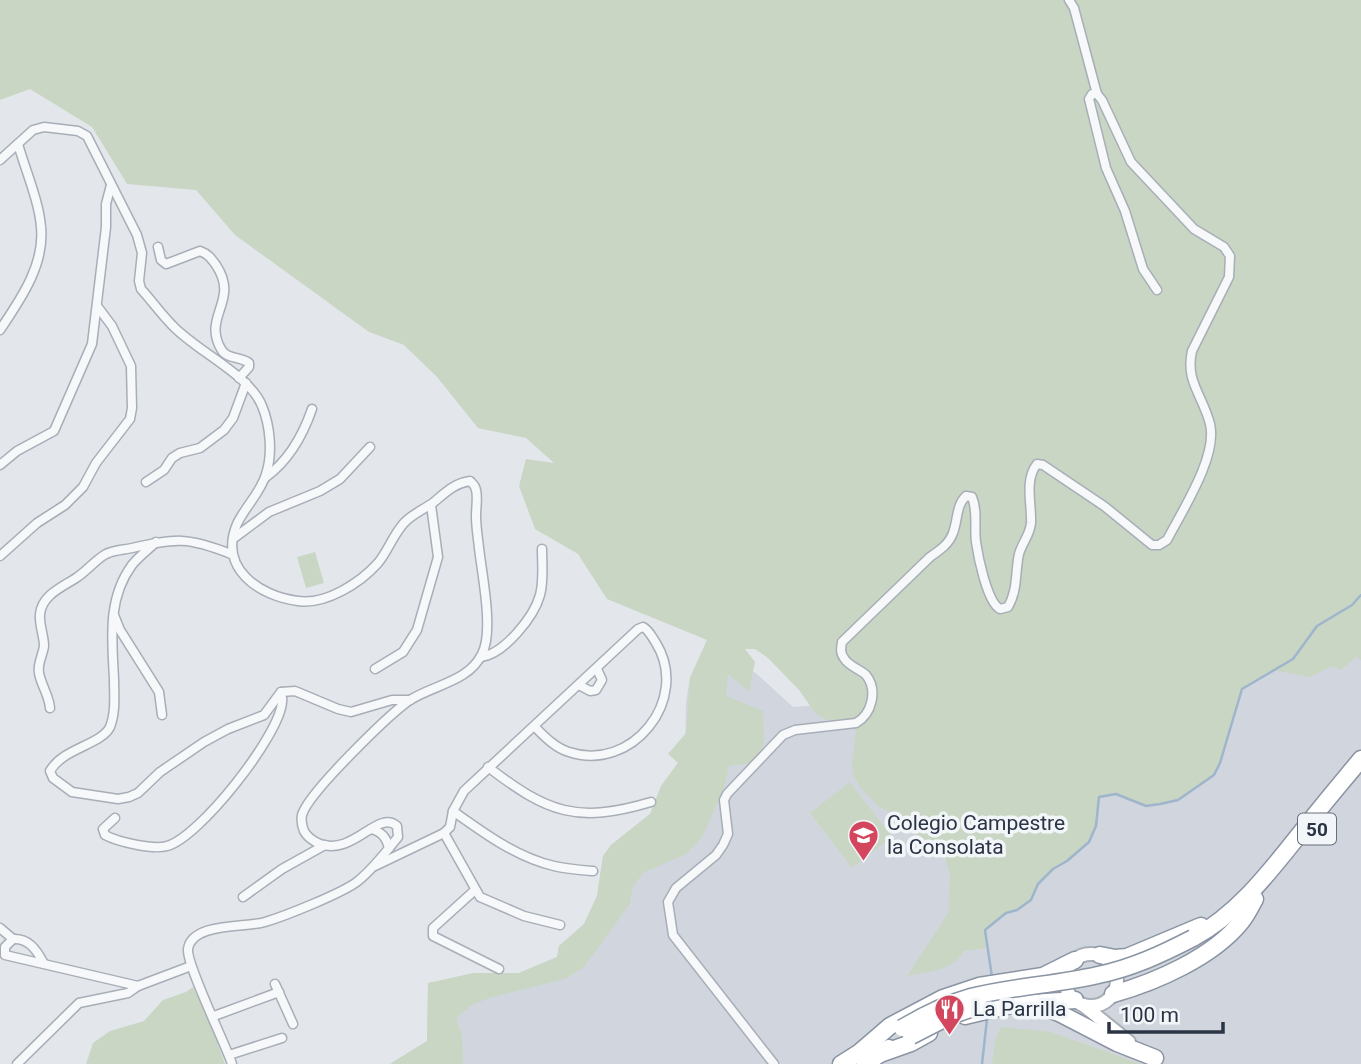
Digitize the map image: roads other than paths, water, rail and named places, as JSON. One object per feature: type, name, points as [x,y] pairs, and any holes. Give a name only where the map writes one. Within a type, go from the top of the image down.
[{"type":"highway","name":"50","points":[[863,1057],[907,1032],[986,1004],[1110,981],[1166,963],[1223,918],[1287,851],[1361,759]]},
{"type":"highway","name":"50","points":[[1195,942],[1229,922],[1255,898],[1296,855],[1361,775]]},
{"type":"highway","points":[[1113,995],[1172,971],[1216,944],[1242,922],[1255,898]]},
{"type":"highway","points":[[1100,955],[1127,957],[1223,918]]},
{"type":"highway","points":[[863,1057],[890,1026],[943,998],[979,986],[1043,976],[1075,960]]},
{"type":"highway","points":[[880,1054],[911,1043],[972,1013],[1022,1004],[1079,1002]]},
{"type":"highway","points":[[1022,1004],[1059,1013],[1118,1044],[1160,1061]]},
{"type":"highway","name":"50","points":[[841,1064],[880,1054],[907,1032]]},
{"type":"main road","points":[[1122,1039],[1108,1013],[1118,981],[1115,968],[1100,955],[1087,954],[1070,965],[1065,980],[1066,988],[1122,1039],[1160,1061]]},
{"type":"main road","points":[[1079,1002],[1099,1005],[1113,995]]},
{"type":"street","points":[[774,1064],[673,934],[668,902],[676,888],[716,855],[723,845],[728,834],[724,800],[727,794],[783,735],[795,730],[856,723],[863,719],[872,704],[872,684],[864,673],[844,659],[840,649],[842,642],[930,557],[944,547],[953,534],[961,501],[966,496],[972,497],[974,503],[976,542],[989,593],[995,606],[1000,609],[1007,607],[1014,597],[1019,551],[1030,533],[1029,498],[1037,464],[1043,465],[1104,506],[1152,545],[1160,545],[1167,540],[1200,480],[1211,439],[1210,426],[1192,382],[1190,362],[1192,351],[1229,277],[1230,256],[1224,247],[1194,229],[1131,162],[1097,94],[1074,8],[1069,0]]},
{"type":"street","points":[[1097,94],[1092,94],[1089,99],[1105,167],[1125,211],[1143,269],[1157,290]]},
{"type":"street","points":[[0,160],[33,130],[44,127],[78,131],[86,136],[140,245],[141,289],[171,325],[257,395],[267,424],[269,464],[266,477],[237,525],[231,554],[248,580],[270,593],[305,602],[335,594],[365,575],[378,563],[406,521],[460,482],[470,481],[477,492],[476,520],[488,634],[481,657],[455,680],[410,700],[391,715],[345,761],[307,806],[302,817],[302,828],[314,841],[325,845],[338,846],[351,842],[385,821],[392,821],[397,826],[398,837],[350,887],[264,923],[212,929],[194,937],[188,948],[191,967],[230,1059],[282,1038]]},
{"type":"street","points":[[0,330],[24,294],[36,265],[41,237],[41,223],[18,144]]},
{"type":"street","points":[[0,464],[17,451],[54,431],[92,344],[106,227],[106,204],[111,185]]},
{"type":"street","points":[[146,482],[164,470],[180,453],[200,448],[224,430],[233,418],[249,367],[246,360],[232,358],[222,352],[215,332],[226,293],[221,273],[208,254],[201,251],[166,264],[161,260],[158,247]]},
{"type":"street","points":[[0,556],[37,523],[65,505],[83,486],[96,463],[130,419],[131,366],[112,326],[97,306]]},
{"type":"street","points":[[266,477],[279,467],[306,426],[312,410]]},
{"type":"street","points":[[233,538],[269,512],[320,491],[340,479],[370,447]]},
{"type":"street","points":[[375,669],[403,652],[417,630],[438,557],[430,505]]},
{"type":"street","points":[[50,708],[49,697],[39,674],[44,648],[40,614],[51,593],[81,575],[104,555],[114,551],[156,542],[187,540],[201,542],[231,554]]},
{"type":"street","points":[[156,542],[134,562],[124,578],[112,610],[115,705],[109,728],[103,735],[55,762],[50,771],[53,778],[72,792],[118,799],[138,793],[160,772],[204,742],[264,715],[281,692],[295,691],[351,712],[392,700],[410,700]]},
{"type":"street","points":[[481,657],[491,656],[512,639],[535,607],[541,593],[542,550]]},
{"type":"street","points":[[112,610],[120,630],[159,692],[162,715]]},
{"type":"street","points":[[372,867],[444,833],[450,827],[453,811],[464,791],[638,629],[647,629],[659,649],[665,669],[661,712],[648,731],[631,745],[611,754],[588,756],[567,752],[550,742],[534,726]]},
{"type":"street","points":[[579,685],[590,691],[596,690],[602,680],[597,669]]},
{"type":"street","points":[[115,818],[103,829],[105,835],[114,840],[158,848],[182,839],[215,808],[255,756],[270,733],[283,703],[281,692]]},
{"type":"street","points":[[488,767],[519,791],[552,808],[586,814],[622,810],[651,802]]},
{"type":"street","points":[[453,811],[490,838],[519,853],[553,866],[593,871]]},
{"type":"street","points":[[371,829],[380,832],[387,839],[389,848]]},
{"type":"street","points":[[444,833],[475,890],[486,901],[524,916],[560,925]]},
{"type":"street","points":[[243,897],[282,869],[325,845]]},
{"type":"street","points":[[475,890],[433,928],[433,936],[499,969]]},
{"type":"street","points":[[0,928],[13,939],[29,944],[43,962]]},
{"type":"street","points":[[13,939],[5,947],[5,955],[138,986]]},
{"type":"street","points":[[17,1064],[79,1003],[128,993],[138,986],[191,967]]},
{"type":"street","points":[[214,1016],[277,988],[293,1024]]},
{"type":"waterway","points":[[992,977],[985,930],[1006,913],[1017,910],[1031,900],[1038,884],[1089,842],[1096,826],[1099,797],[1116,794],[1146,806],[1160,804],[1178,800],[1214,775],[1242,689],[1293,659],[1317,626],[1352,605],[1361,595]]},
{"type":"waterway","points":[[982,1064],[987,1019]]},
{"type":"place","name":"Colegio Campestre la Consolata","points":[[864,862]]},
{"type":"place","name":"La Parrilla","points":[[950,1036]]}]
